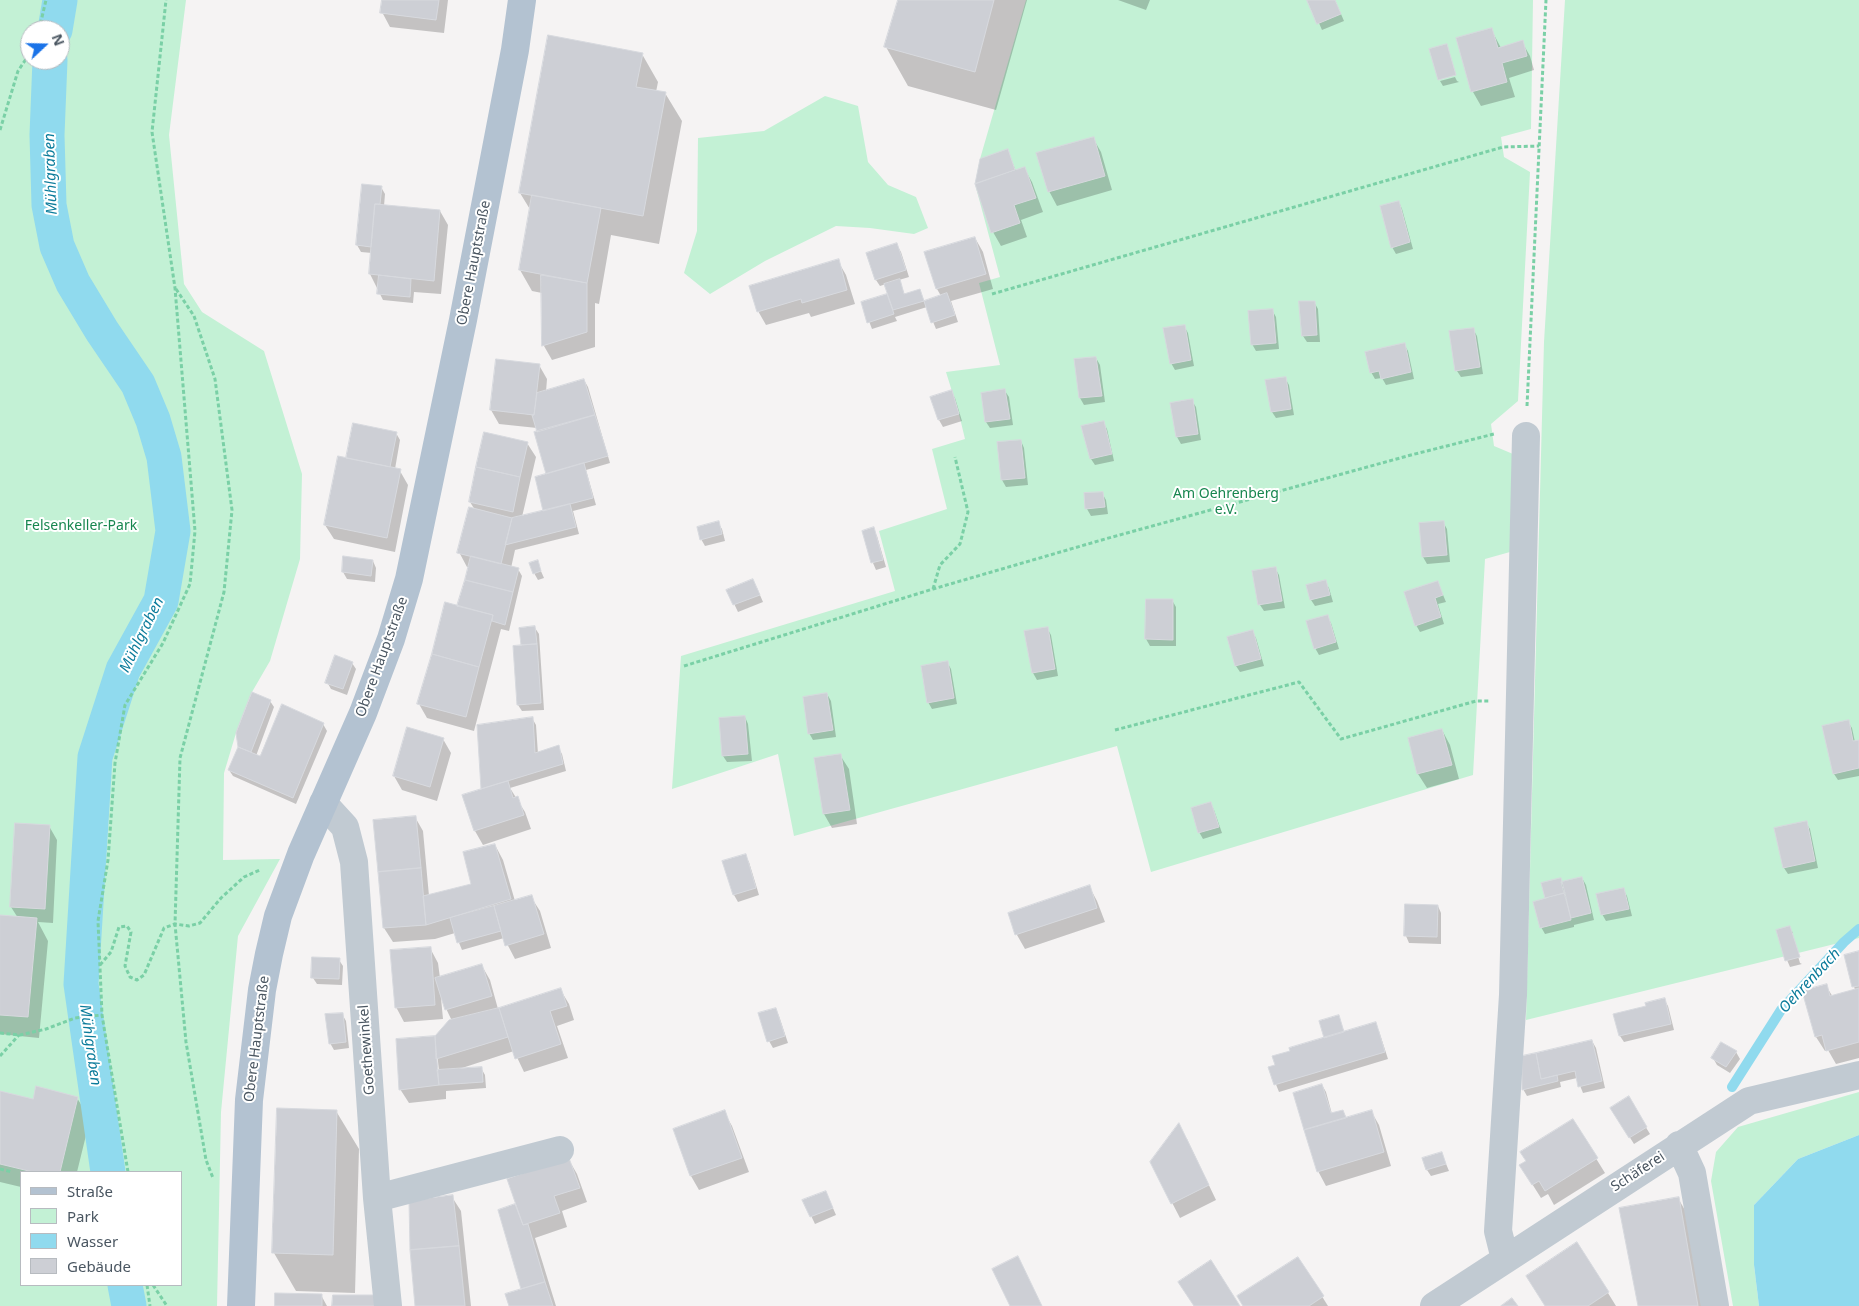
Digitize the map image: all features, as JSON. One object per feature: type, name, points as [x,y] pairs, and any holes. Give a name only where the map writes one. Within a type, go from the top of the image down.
[{"type":"main road","name":"Obere Hauptstraße","points":[[241,1306],[249,1100],[262,990],[278,916],[323,802],[363,713],[391,639],[409,579],[463,320],[515,50],[522,0]]},
{"type":"street","points":[[1505,1258],[1498,1230],[1513,994],[1526,436]]},
{"type":"street","name":"Goethewinkel","points":[[323,802],[345,827],[354,862],[377,1198],[388,1306]]},
{"type":"street","name":"Schäferei","points":[[1434,1306],[1505,1258],[1749,1101],[1859,1075]]},
{"type":"street","points":[[1679,1145],[1692,1173],[1715,1306]]},
{"type":"street","points":[[377,1198],[560,1150]]},
{"type":"path","points":[[41,20],[46,0]]},
{"type":"path","points":[[128,1171],[100,1016],[98,921],[108,860],[115,763],[126,705],[164,643],[190,584],[195,531],[175,288],[152,132],[166,0]]},
{"type":"path","points":[[1526,436],[1546,0]]},
{"type":"path","points":[[0,130],[20,67]]},
{"type":"path","points":[[992,294],[1503,147],[1539,146]]},
{"type":"path","points":[[175,288],[194,316],[215,379],[232,510],[224,592],[180,758],[175,924],[186,1042],[206,1160],[216,1185]]},
{"type":"path","points":[[684,666],[933,589],[1222,506],[1492,434]]},
{"type":"path","points":[[933,589],[940,565],[960,544],[968,512],[955,457]]},
{"type":"path","points":[[1115,730],[1299,682],[1341,739],[1476,701],[1520,702]]},
{"type":"path","points":[[100,965],[112,952],[119,927],[127,926],[131,932],[125,966],[130,977],[137,980],[144,975],[164,928],[175,924],[189,926],[200,923],[221,898],[244,877],[262,870]]},
{"type":"path","points":[[0,1033],[20,1034],[46,1029],[75,1018],[100,1016]]},
{"type":"path","points":[[0,1056],[20,1034]]},
{"type":"path","points":[[0,1169],[12,1172]]},
{"type":"path","points":[[147,1286],[150,1306]]},
{"type":"path","points":[[154,1286],[167,1306]]},
{"type":"green space","name":"Felsenkeller-Park","points":[[0,0],[186,0],[169,135],[184,284],[202,312],[264,351],[302,474],[300,559],[270,661],[252,692],[236,733],[224,773],[223,860],[280,859],[238,936],[221,1112],[217,1306],[0,1306]]},
{"type":"green space","name":"Am Oehrenberg e.V.","points":[[1026,0],[1533,0],[1531,129],[1501,137],[1504,157],[1530,172],[1518,401],[1491,424],[1494,446],[1513,454],[1510,552],[1485,559],[1473,775],[1151,872],[1117,746],[794,836],[778,754],[672,789],[681,656],[895,591],[879,531],[947,509],[932,449],[965,439],[946,372],[1000,365],[979,283],[1000,277],[975,184],[980,159]]},
{"type":"green space","points":[[1565,0],[1859,0],[1859,938],[1526,1020],[1544,342]]},
{"type":"green space","points":[[825,96],[858,106],[868,162],[888,185],[916,197],[928,228],[914,234],[836,226],[765,261],[710,294],[684,273],[697,231],[698,138],[764,131]]},
{"type":"green space","points":[[1859,1092],[1859,1135],[1798,1159],[1754,1205],[1754,1265],[1759,1306],[1733,1306],[1711,1181],[1716,1152],[1738,1127]]},
{"type":"water","points":[[1859,1135],[1859,1306],[1759,1306],[1754,1265],[1754,1205],[1798,1159]]},
{"type":"building","points":[[382,0],[439,0],[436,20],[380,13]]},
{"type":"building","points":[[898,0],[994,0],[975,72],[884,47]]},
{"type":"building","points":[[1307,0],[1335,0],[1341,14],[1317,24]]},
{"type":"building","points":[[1492,28],[1498,48],[1523,40],[1527,56],[1502,63],[1507,82],[1471,92],[1456,38]]},
{"type":"building","points":[[548,35],[643,53],[636,87],[666,92],[643,216],[519,193]]},
{"type":"building","points":[[1447,44],[1456,75],[1438,80],[1429,49]]},
{"type":"building","points":[[1094,137],[1105,176],[1048,192],[1036,153]]},
{"type":"building","points":[[1008,149],[1015,170],[975,184],[980,159]]},
{"type":"building","points":[[1025,167],[1036,198],[1014,205],[1020,223],[991,233],[975,184]]},
{"type":"building","points":[[362,184],[382,186],[380,204],[375,204],[371,247],[356,245]]},
{"type":"building","points":[[532,195],[601,208],[587,283],[519,270]]},
{"type":"building","points":[[1399,201],[1410,242],[1391,248],[1380,206]]},
{"type":"building","points":[[375,204],[440,210],[434,281],[369,274]]},
{"type":"building","points":[[975,237],[986,274],[936,289],[924,252]]},
{"type":"building","points":[[897,243],[906,270],[875,280],[866,253]]},
{"type":"building","points":[[839,259],[847,290],[802,303],[801,299],[757,312],[749,286]]},
{"type":"building","points":[[379,275],[411,279],[410,297],[377,294]]},
{"type":"building","points":[[541,275],[587,283],[587,332],[542,346]]},
{"type":"building","points":[[900,279],[904,294],[920,289],[924,301],[893,310],[884,284]]},
{"type":"building","points":[[947,293],[955,315],[931,323],[924,301]]},
{"type":"building","points":[[887,294],[894,314],[867,323],[861,302]]},
{"type":"building","points":[[1299,301],[1315,301],[1317,335],[1302,336]]},
{"type":"building","points":[[1273,309],[1276,343],[1251,345],[1248,311]]},
{"type":"building","points":[[1185,325],[1191,360],[1170,364],[1163,328]]},
{"type":"building","points":[[1474,328],[1480,367],[1455,371],[1449,331]]},
{"type":"building","points":[[1405,343],[1411,372],[1381,379],[1379,371],[1370,373],[1365,352]]},
{"type":"building","points":[[1096,357],[1102,396],[1079,398],[1074,359]]},
{"type":"building","points":[[496,359],[540,364],[534,415],[490,410]]},
{"type":"building","points":[[1286,377],[1291,409],[1271,412],[1265,380]]},
{"type":"building","points":[[584,379],[595,415],[537,432],[532,415],[534,415],[537,393]]},
{"type":"building","points":[[1005,389],[1010,419],[985,422],[981,393]]},
{"type":"building","points":[[952,390],[959,414],[938,420],[930,397]]},
{"type":"building","points":[[1193,399],[1198,434],[1176,437],[1170,403]]},
{"type":"building","points":[[595,415],[608,456],[546,474],[534,432]]},
{"type":"building","points":[[1104,421],[1112,454],[1090,459],[1081,426]]},
{"type":"building","points":[[353,423],[397,432],[390,467],[346,458]]},
{"type":"building","points":[[484,432],[528,442],[520,477],[476,467]]},
{"type":"building","points":[[1021,440],[1025,478],[1001,480],[997,442]]},
{"type":"building","points":[[338,456],[401,469],[387,538],[324,525]]},
{"type":"building","points":[[584,463],[593,498],[543,511],[535,477]]},
{"type":"building","points":[[476,467],[520,477],[513,512],[469,502]]},
{"type":"building","points":[[1103,492],[1105,507],[1085,509],[1084,493]]},
{"type":"building","points":[[570,504],[576,527],[505,545],[512,518]]},
{"type":"building","points":[[469,507],[512,518],[501,564],[457,553]]},
{"type":"building","points":[[719,521],[722,534],[700,540],[697,527]]},
{"type":"building","points":[[1444,521],[1447,555],[1422,557],[1419,523]]},
{"type":"building","points":[[874,527],[883,560],[871,563],[862,531]]},
{"type":"building","points":[[343,556],[373,560],[371,576],[342,572]]},
{"type":"building","points":[[471,556],[519,568],[513,592],[465,580]]},
{"type":"building","points":[[538,560],[541,571],[533,574],[529,563]]},
{"type":"building","points":[[1276,567],[1282,601],[1258,605],[1252,571]]},
{"type":"building","points":[[753,579],[760,595],[733,605],[726,590]]},
{"type":"building","points":[[465,580],[513,592],[505,625],[492,621],[493,615],[457,606]]},
{"type":"building","points":[[1326,580],[1330,595],[1310,600],[1306,585]]},
{"type":"building","points":[[1438,581],[1443,595],[1435,598],[1441,617],[1415,626],[1404,592]]},
{"type":"building","points":[[1146,599],[1173,599],[1173,640],[1145,639]]},
{"type":"building","points":[[445,602],[493,615],[479,667],[432,654]]},
{"type":"building","points":[[1328,615],[1336,642],[1314,649],[1306,621]]},
{"type":"building","points":[[535,626],[537,644],[521,645],[519,628]]},
{"type":"building","points":[[1048,627],[1055,669],[1032,673],[1024,631]]},
{"type":"building","points":[[1253,630],[1261,659],[1235,666],[1227,637]]},
{"type":"building","points":[[537,644],[541,703],[517,705],[513,646]]},
{"type":"building","points":[[432,654],[479,667],[466,717],[417,704]]},
{"type":"building","points":[[335,655],[353,662],[343,689],[325,683]]},
{"type":"building","points":[[948,661],[954,698],[927,703],[921,666]]},
{"type":"building","points":[[252,692],[271,700],[251,752],[238,747],[236,733]]},
{"type":"building","points":[[827,693],[833,730],[808,734],[803,697]]},
{"type":"building","points":[[282,704],[324,723],[293,798],[228,770],[238,747],[260,756]]},
{"type":"building","points":[[745,716],[748,754],[722,756],[719,718]]},
{"type":"building","points":[[533,717],[535,753],[559,745],[563,764],[481,789],[477,725]]},
{"type":"building","points":[[1849,720],[1853,741],[1859,740],[1859,768],[1833,774],[1822,726]]},
{"type":"building","points":[[407,727],[444,738],[430,787],[393,776]]},
{"type":"building","points":[[1442,729],[1452,765],[1417,774],[1408,738]]},
{"type":"building","points":[[841,754],[850,810],[823,814],[814,758]]},
{"type":"building","points":[[508,781],[513,798],[518,796],[524,815],[474,831],[462,795]]},
{"type":"building","points":[[1211,802],[1219,827],[1198,833],[1191,808]]},
{"type":"building","points":[[416,816],[421,868],[378,872],[373,820]]},
{"type":"building","points":[[1807,821],[1815,861],[1783,868],[1774,828]]},
{"type":"building","points":[[15,823],[50,825],[45,909],[10,907]]},
{"type":"building","points":[[495,844],[511,899],[426,925],[423,896],[471,884],[463,852]]},
{"type":"building","points":[[746,854],[756,888],[733,895],[722,861]]},
{"type":"building","points":[[421,868],[426,925],[383,928],[378,872]]},
{"type":"building","points":[[1582,877],[1591,913],[1571,918],[1561,882]]},
{"type":"building","points":[[1561,878],[1565,893],[1545,898],[1541,883]]},
{"type":"building","points":[[1090,885],[1097,908],[1015,935],[1008,913]]},
{"type":"building","points":[[1624,888],[1629,909],[1601,915],[1596,894]]},
{"type":"building","points":[[1565,893],[1571,920],[1540,928],[1533,902]]},
{"type":"building","points":[[532,895],[544,934],[505,946],[494,906]]},
{"type":"building","points":[[1405,904],[1438,905],[1437,937],[1404,936]]},
{"type":"building","points":[[494,906],[501,931],[457,943],[450,918]]},
{"type":"building","points":[[0,915],[37,918],[28,1017],[0,1015]]},
{"type":"building","points":[[1790,926],[1800,957],[1785,961],[1776,930]]},
{"type":"building","points":[[431,947],[435,1005],[395,1008],[390,950]]},
{"type":"building","points":[[1859,951],[1859,986],[1852,987],[1844,955]]},
{"type":"building","points":[[312,957],[340,958],[339,979],[311,978]]},
{"type":"building","points":[[482,964],[492,996],[445,1010],[435,978]]},
{"type":"building","points":[[1827,984],[1830,996],[1859,988],[1859,1042],[1826,1051],[1822,1035],[1815,1037],[1802,991]]},
{"type":"building","points":[[561,988],[567,1006],[550,1011],[561,1044],[515,1059],[499,1008]]},
{"type":"building","points":[[1665,998],[1671,1024],[1619,1036],[1613,1014],[1646,1006],[1645,1003]]},
{"type":"building","points":[[499,1008],[508,1037],[436,1059],[435,1036],[449,1020]]},
{"type":"building","points":[[776,1008],[785,1036],[767,1042],[758,1013]]},
{"type":"building","points":[[343,1013],[346,1042],[329,1044],[325,1014]]},
{"type":"building","points":[[1339,1015],[1344,1032],[1324,1038],[1319,1021]]},
{"type":"building","points":[[1376,1022],[1385,1052],[1274,1085],[1268,1067],[1275,1065],[1272,1056],[1290,1051],[1289,1048]]},
{"type":"building","points":[[435,1036],[439,1085],[399,1090],[396,1039]]},
{"type":"building","points":[[1592,1040],[1602,1081],[1578,1087],[1575,1071],[1541,1079],[1536,1053]]},
{"type":"building","points":[[1721,1042],[1737,1051],[1726,1067],[1711,1058]]},
{"type":"building","points":[[1536,1053],[1541,1079],[1557,1075],[1558,1081],[1522,1090],[1522,1056]]},
{"type":"building","points":[[482,1067],[483,1082],[439,1085],[437,1070]]},
{"type":"building","points":[[1322,1084],[1331,1113],[1343,1110],[1346,1118],[1304,1130],[1293,1093]]},
{"type":"building","points":[[36,1086],[78,1097],[60,1171],[29,1171],[0,1164],[0,1091],[33,1099]]},
{"type":"building","points":[[1629,1096],[1647,1127],[1629,1138],[1610,1108]]},
{"type":"building","points":[[277,1108],[337,1110],[333,1255],[272,1253]]},
{"type":"building","points":[[725,1110],[742,1158],[690,1176],[673,1129]]},
{"type":"building","points":[[1372,1110],[1384,1152],[1317,1172],[1304,1130]]},
{"type":"building","points":[[1573,1119],[1598,1158],[1545,1191],[1539,1181],[1532,1185],[1519,1165],[1526,1161],[1520,1152]]},
{"type":"building","points":[[1179,1123],[1209,1185],[1171,1204],[1150,1162]]},
{"type":"building","points":[[1442,1152],[1446,1164],[1426,1170],[1422,1158]]},
{"type":"building","points":[[569,1158],[580,1188],[554,1196],[560,1213],[523,1225],[507,1179]]},
{"type":"building","points":[[826,1191],[833,1208],[810,1217],[802,1200]]},
{"type":"building","points":[[453,1195],[459,1246],[410,1250],[409,1201]]},
{"type":"building","points":[[1679,1197],[1698,1306],[1638,1306],[1619,1208]]},
{"type":"building","points":[[515,1204],[523,1225],[528,1224],[545,1282],[521,1289],[498,1210]]},
{"type":"building","points":[[1577,1242],[1609,1292],[1588,1306],[1545,1306],[1526,1276]]},
{"type":"building","points":[[459,1246],[465,1306],[415,1306],[410,1250]]},
{"type":"building","points":[[1018,1256],[1042,1306],[1010,1306],[992,1269]]},
{"type":"building","points":[[1298,1257],[1324,1296],[1309,1306],[1243,1306],[1237,1296]]},
{"type":"building","points":[[1211,1260],[1240,1306],[1194,1306],[1178,1282]]},
{"type":"building","points":[[545,1282],[553,1306],[509,1306],[505,1294]]},
{"type":"building","points":[[275,1293],[322,1294],[322,1306],[275,1306]]},
{"type":"building","points":[[333,1295],[378,1295],[377,1306],[332,1306]]},
{"type":"building","points":[[1512,1298],[1518,1306],[1501,1306]]},
{"type":"waterway","name":"Mühlgraben","points":[[57,20],[60,0]]},
{"type":"waterway","name":"Mühlgraben","points":[[50,70],[47,135],[49,205],[57,246],[73,283],[102,331],[138,384],[153,420],[164,457],[173,531],[161,601],[123,670],[95,757],[81,984],[108,1171]]},
{"type":"waterway","name":"Oehrenbach","points":[[1732,1087],[1781,1010],[1844,942],[1859,929]]},
{"type":"waterway","name":"Mühlgraben","points":[[125,1286],[129,1306]]}]
